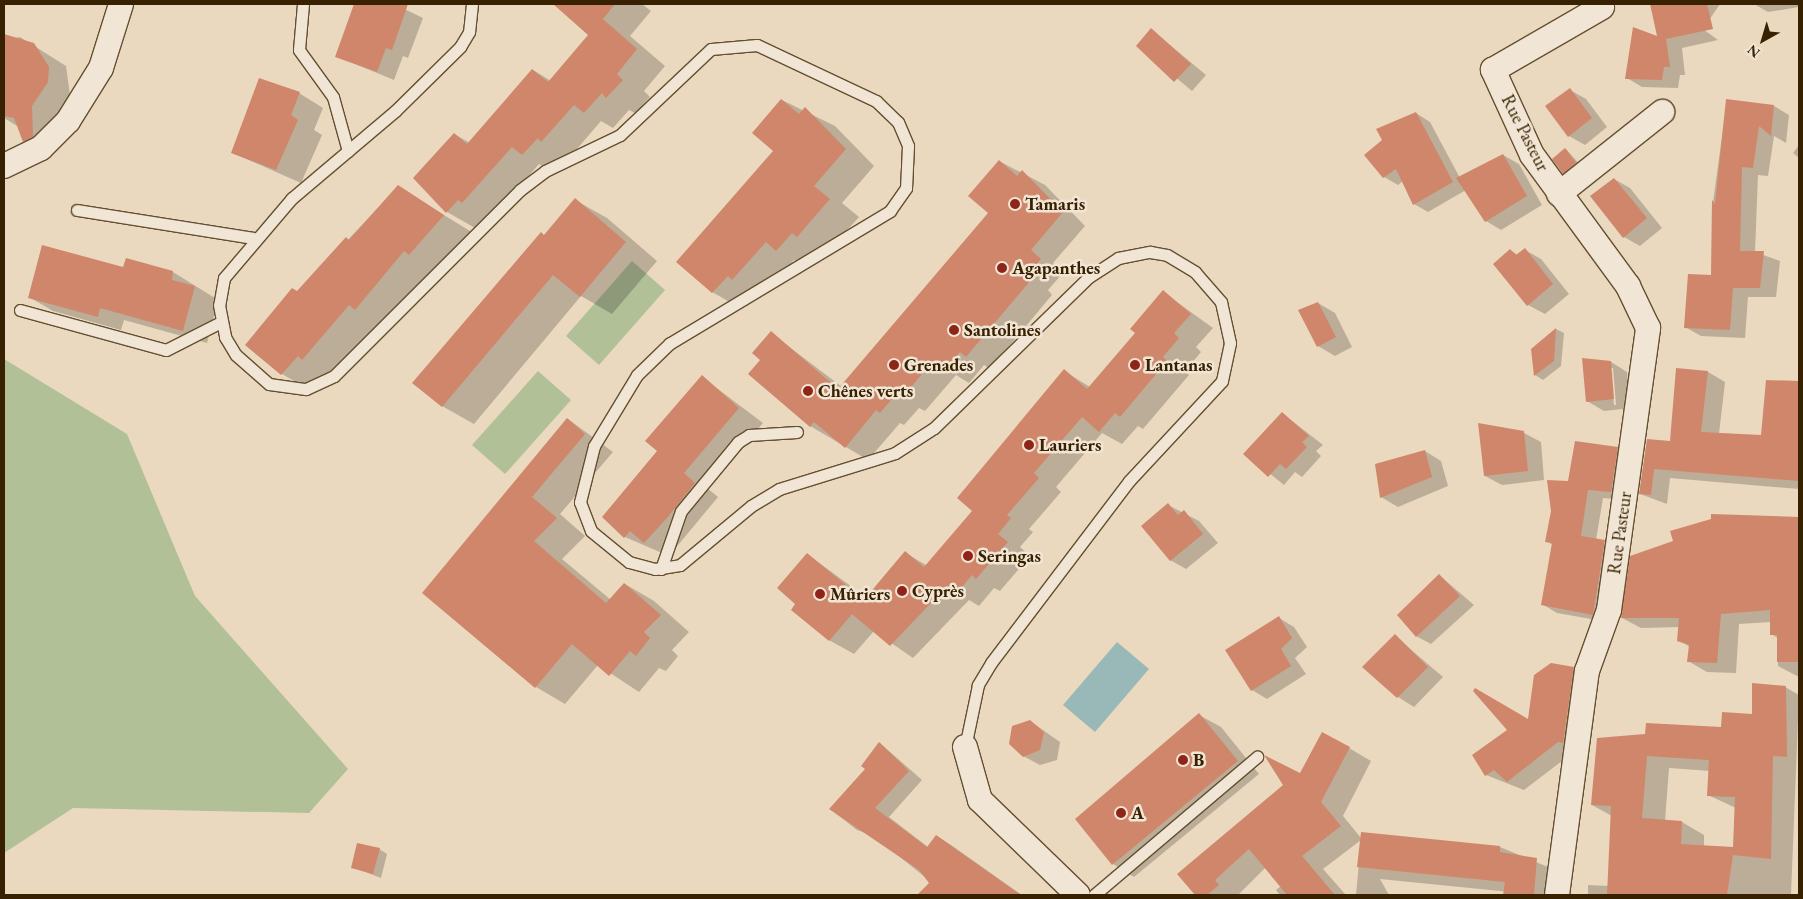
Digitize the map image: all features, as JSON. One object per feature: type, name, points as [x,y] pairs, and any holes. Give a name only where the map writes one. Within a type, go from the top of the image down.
[{"type":"street","points":[[4,166],[41,148],[68,121],[101,68],[121,4]]},
{"type":"street","name":"Rue Pasteur","points":[[1557,895],[1587,671],[1609,610],[1648,328],[1628,286],[1559,194],[1532,154],[1494,70],[1602,7]]},
{"type":"street","name":"Rue Pasteur","points":[[1559,194],[1662,112]]},
{"type":"street","points":[[965,747],[980,800],[1078,895]]},
{"type":"lane","points":[[303,4],[299,50],[333,97],[348,151]]},
{"type":"lane","points":[[472,4],[470,32],[460,47],[253,238],[224,278],[221,322],[236,355],[269,384],[286,390],[323,384],[520,190],[546,171],[620,135],[711,49],[757,45],[876,101],[898,122],[908,146],[908,177],[902,198],[869,227],[670,343],[637,375],[594,446],[582,484],[583,517],[614,554],[644,568],[661,569],[689,559],[751,506],[779,489],[895,453],[934,428],[1105,266],[1150,252],[1182,262],[1211,287],[1227,316],[1230,356],[1222,381],[1129,480],[991,664],[978,685],[965,747]]},
{"type":"lane","points":[[77,210],[253,238]]},
{"type":"lane","points":[[20,310],[166,350],[221,322]]},
{"type":"lane","points":[[661,569],[681,511],[738,442],[749,435],[797,432]]},
{"type":"lane","points":[[1094,895],[1257,757]]},
{"type":"green space","points":[[632,261],[665,290],[599,365],[566,336]]},
{"type":"green space","points":[[4,359],[127,434],[195,596],[348,769],[309,813],[73,808],[4,853]]},
{"type":"green space","points":[[538,371],[571,400],[505,474],[472,445]]},
{"type":"water","points":[[1117,642],[1149,669],[1095,732],[1063,705]]},
{"type":"building","points":[[354,4],[408,4],[392,50],[386,48],[377,72],[335,57]]},
{"type":"building","points":[[553,4],[615,4],[603,19],[637,49],[617,74],[623,80],[606,98],[602,93],[584,113],[574,105],[541,142],[538,138],[522,155],[512,147],[462,203],[458,200],[446,213],[413,178],[454,133],[467,144],[532,69],[548,82],[588,35]]},
{"type":"building","points":[[1650,4],[1707,4],[1713,29],[1666,39],[1670,67],[1664,67],[1662,80],[1625,79],[1633,27],[1657,36]]},
{"type":"building","points":[[1151,28],[1191,64],[1174,82],[1136,46]]},
{"type":"building","points":[[4,34],[34,43],[49,67],[48,82],[32,106],[33,137],[23,142],[14,118],[4,116]]},
{"type":"building","points":[[259,78],[300,92],[291,115],[298,120],[276,170],[231,153]]},
{"type":"building","points":[[1570,88],[1592,118],[1568,137],[1545,106]]},
{"type":"building","points":[[781,99],[799,114],[805,107],[846,149],[814,186],[830,199],[797,237],[792,233],[776,251],[766,242],[732,280],[728,276],[712,293],[676,262],[773,151],[752,133]]},
{"type":"building","points":[[1726,99],[1774,105],[1771,136],[1759,126],[1753,168],[1742,167],[1740,251],[1764,251],[1760,288],[1733,288],[1730,330],[1684,328],[1688,274],[1711,275],[1712,200],[1715,204]]},
{"type":"building","points":[[1416,112],[1453,182],[1413,205],[1396,169],[1383,178],[1364,155],[1382,140],[1376,129]]},
{"type":"building","points":[[1565,148],[1576,163],[1563,174],[1552,159]]},
{"type":"building","points":[[1503,154],[1527,196],[1485,222],[1456,178]]},
{"type":"building","points":[[999,160],[1017,176],[1022,170],[1063,212],[1031,250],[1041,259],[1026,276],[1030,281],[966,357],[960,352],[945,371],[933,361],[901,399],[896,394],[880,413],[876,410],[845,448],[814,422],[810,427],[748,374],[760,360],[752,353],[771,331],[838,389],[988,213],[968,196]]},
{"type":"building","points":[[1614,178],[1647,218],[1623,238],[1590,196]]},
{"type":"building","points":[[398,185],[444,215],[409,255],[404,251],[355,310],[349,305],[302,360],[298,356],[281,375],[245,345],[292,288],[297,291],[346,237],[349,240]]},
{"type":"building","points":[[575,198],[626,242],[580,297],[553,275],[442,407],[412,383],[541,232],[544,235]]},
{"type":"building","points":[[42,245],[123,267],[126,258],[173,271],[172,280],[195,286],[183,331],[100,308],[98,317],[28,298]]},
{"type":"building","points":[[1525,248],[1553,284],[1527,306],[1493,264],[1510,249],[1516,255]]},
{"type":"building","points":[[1163,290],[1191,314],[1174,333],[1179,338],[1163,357],[1167,361],[1120,417],[1115,413],[1099,432],[1082,417],[1034,473],[1039,478],[1007,515],[1011,518],[998,534],[1008,542],[976,579],[972,575],[956,594],[947,586],[890,646],[852,614],[905,551],[924,567],[972,511],[957,498],[1064,369],[1087,389],[1135,333],[1130,329]]},
{"type":"building","points":[[1318,302],[1336,337],[1317,347],[1298,310]]},
{"type":"building","points":[[1556,328],[1554,361],[1534,376],[1531,349]]},
{"type":"building","points":[[1582,358],[1611,361],[1614,399],[1586,402]]},
{"type":"building","points":[[1676,368],[1708,371],[1701,432],[1761,435],[1766,380],[1799,381],[1799,481],[1654,469],[1651,495],[1639,494],[1647,439],[1670,441]]},
{"type":"building","points":[[702,375],[739,408],[684,473],[695,483],[667,518],[644,543],[630,531],[624,538],[602,517],[657,451],[645,441]]},
{"type":"building","points":[[1282,412],[1309,436],[1302,442],[1307,447],[1286,469],[1280,464],[1268,477],[1243,454]]},
{"type":"building","points":[[567,418],[585,434],[532,497],[557,518],[534,541],[606,603],[624,583],[661,615],[644,632],[650,638],[636,656],[630,651],[609,676],[572,644],[535,688],[422,593]]},
{"type":"building","points":[[1478,423],[1524,431],[1528,471],[1484,476]]},
{"type":"building","points":[[1575,441],[1618,447],[1611,492],[1588,490],[1581,536],[1605,540],[1593,615],[1541,605],[1552,543],[1545,542],[1551,511],[1547,480],[1568,481]]},
{"type":"building","points":[[1425,450],[1432,477],[1380,498],[1375,464]]},
{"type":"building","points":[[1168,503],[1178,515],[1184,510],[1203,534],[1170,561],[1141,526]]},
{"type":"building","points":[[1711,514],[1799,517],[1799,662],[1777,662],[1777,635],[1770,635],[1770,610],[1721,614],[1717,663],[1687,662],[1689,645],[1677,641],[1679,618],[1621,618],[1630,556],[1673,541],[1670,531],[1711,519]]},
{"type":"building","name":"Mûriers","points":[[807,553],[864,600],[829,641],[791,610],[795,604],[777,588]]},
{"type":"building","points":[[1439,574],[1460,596],[1416,637],[1397,615]]},
{"type":"building","points":[[1279,616],[1292,638],[1281,649],[1291,666],[1251,691],[1225,650]]},
{"type":"building","points":[[1395,634],[1428,667],[1397,698],[1362,667]]},
{"type":"building","points":[[1551,663],[1574,667],[1563,743],[1558,742],[1507,782],[1494,770],[1485,776],[1472,755],[1507,730],[1473,691],[1475,688],[1528,719],[1534,675]]},
{"type":"building","points":[[1752,683],[1786,686],[1787,757],[1773,756],[1771,859],[1733,855],[1727,895],[1607,895],[1611,806],[1591,805],[1597,738],[1645,734],[1646,723],[1721,727],[1722,712],[1752,714]],"holes":[[[1647,756],[1709,760],[1707,796],[1735,797],[1733,847],[1681,844],[1682,821],[1642,818]]]},
{"type":"building","points":[[1199,713],[1238,761],[1112,865],[1075,819]]},
{"type":"building","points":[[1030,720],[1044,732],[1040,750],[1023,757],[1009,744],[1012,726]]},
{"type":"building","points":[[1322,732],[1350,747],[1321,802],[1341,826],[1302,856],[1335,895],[1287,895],[1249,849],[1215,880],[1219,885],[1207,895],[1195,895],[1177,874],[1283,785],[1264,755],[1300,773]]},
{"type":"building","points":[[879,742],[909,771],[875,808],[927,847],[936,835],[1021,895],[917,895],[929,883],[919,870],[829,809],[865,769],[861,766]]},
{"type":"building","points":[[1361,832],[1500,846],[1500,852],[1537,858],[1534,895],[1503,895],[1505,882],[1357,867]]},
{"type":"building","points":[[357,843],[380,848],[373,874],[351,868]]},
{"type":"place","name":"Tamaris","points":[[1015,204]]},
{"type":"place","name":"Agapanthes","points":[[1002,268]]},
{"type":"place","name":"Santolines","points":[[954,330]]},
{"type":"place","name":"Grenades","points":[[894,365]]},
{"type":"place","name":"Lantanas","points":[[1135,365]]},
{"type":"place","name":"Chênes verts","points":[[808,391]]},
{"type":"place","name":"Lauriers","points":[[1029,445]]},
{"type":"place","name":"Seringas","points":[[968,556]]},
{"type":"place","name":"Cyprès","points":[[902,591]]},
{"type":"place","name":"Mûriers","points":[[820,594]]},
{"type":"place","name":"B","points":[[1183,760]]},
{"type":"place","name":"A","points":[[1121,813]]}]
